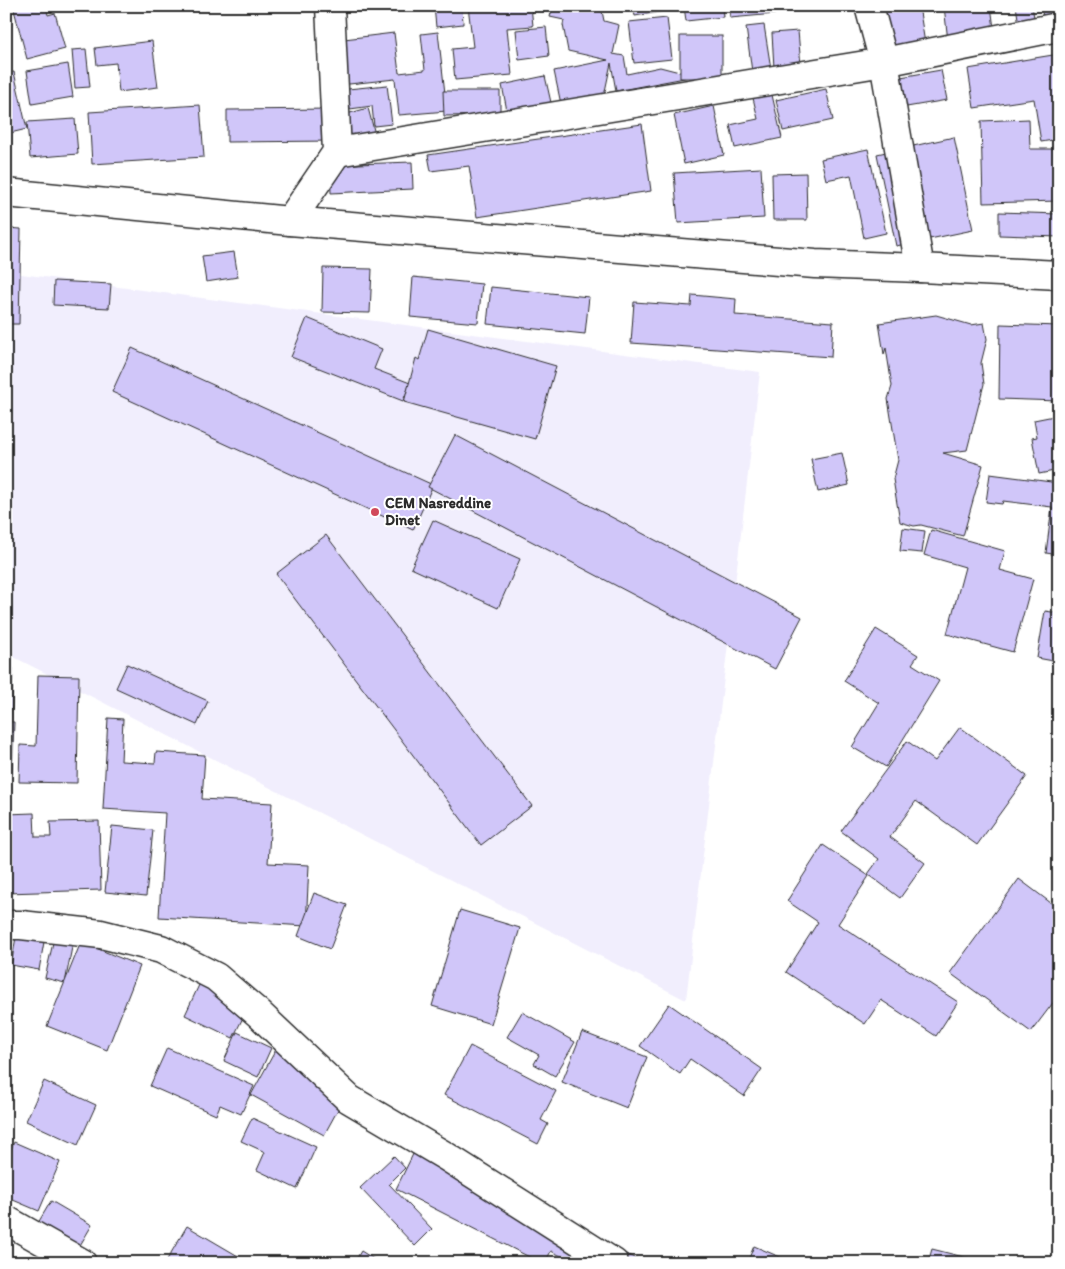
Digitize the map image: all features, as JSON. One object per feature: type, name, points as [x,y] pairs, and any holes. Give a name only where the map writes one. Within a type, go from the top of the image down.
[{"type":"street","points":[[290,222],[337,152],[330,6]]},
{"type":"street","points":[[869,6],[884,62],[920,268]]},
{"type":"street","points":[[1057,6],[1059,31]]},
{"type":"street","points":[[337,152],[884,62],[1058,27]]},
{"type":"street","points":[[6,193],[290,222],[815,264],[1059,275]]},
{"type":"street","points":[[6,926],[21,925],[101,934],[161,949],[216,976],[349,1099],[447,1157],[614,1263]]},
{"type":"street","points":[[6,1220],[82,1263]]},
{"type":"shaded area","name":"CEM Nasreddine Dinet","points":[[6,272],[760,372],[686,1000],[6,653]]},
{"type":"building","points":[[13,6],[46,6],[48,15],[55,13],[65,49],[27,59]]},
{"type":"building","points":[[434,6],[462,6],[463,24],[436,27]]},
{"type":"building","points":[[468,6],[531,6],[533,26],[507,28],[512,75],[455,80],[452,49],[473,47]]},
{"type":"building","points":[[553,6],[601,6],[604,21],[619,25],[613,54],[624,56],[627,74],[660,67],[695,76],[616,91],[611,63],[604,96],[561,104],[554,71],[608,60],[568,51],[563,25],[564,20],[550,17]]},
{"type":"building","points":[[633,6],[671,6],[671,10],[635,16]]},
{"type":"building","points":[[684,6],[722,6],[723,17],[686,21]]},
{"type":"building","points":[[729,6],[775,6],[775,14],[730,18]]},
{"type":"building","points":[[883,6],[919,6],[927,56],[892,62]]},
{"type":"building","points":[[944,6],[991,6],[995,36],[948,41]]},
{"type":"building","points":[[1016,6],[1032,6],[1036,28],[1020,31]]},
{"type":"building","points":[[1041,6],[1059,6],[1059,25],[1045,28]]},
{"type":"building","points":[[667,18],[672,59],[634,63],[629,22]]},
{"type":"building","points":[[764,25],[771,69],[752,72],[746,27]]},
{"type":"building","points":[[546,27],[549,56],[519,60],[516,30]]},
{"type":"building","points":[[798,31],[801,66],[774,68],[772,33]]},
{"type":"building","points":[[438,32],[447,111],[399,115],[395,79],[340,85],[336,40],[394,33],[399,73],[425,70],[421,34]]},
{"type":"building","points":[[680,36],[722,36],[722,78],[680,78]]},
{"type":"building","points":[[152,41],[158,87],[119,92],[116,63],[97,65],[95,48]]},
{"type":"building","points":[[86,49],[90,87],[75,88],[72,50]]},
{"type":"building","points":[[1059,54],[1059,139],[1041,142],[1034,99],[974,108],[968,69]]},
{"type":"building","points":[[68,64],[73,97],[32,104],[27,71]]},
{"type":"building","points":[[941,70],[947,100],[901,108],[895,78]]},
{"type":"building","points":[[14,72],[27,129],[6,134],[6,73]]},
{"type":"building","points":[[545,76],[552,107],[508,116],[502,85]]},
{"type":"building","points":[[387,85],[392,124],[374,126],[372,106],[350,109],[348,89]]},
{"type":"building","points":[[826,89],[833,120],[783,131],[776,100]]},
{"type":"building","points":[[443,91],[500,91],[500,115],[444,116]]},
{"type":"building","points":[[772,95],[782,138],[735,148],[730,125],[758,119],[753,98]]},
{"type":"building","points":[[200,105],[204,157],[92,164],[89,112]]},
{"type":"building","points":[[714,106],[724,155],[684,164],[674,115]]},
{"type":"building","points":[[368,108],[375,134],[351,141],[343,115]]},
{"type":"building","points":[[334,109],[334,141],[227,142],[227,110]]},
{"type":"building","points":[[75,119],[78,154],[30,158],[27,122]]},
{"type":"building","points":[[1029,119],[1030,149],[1059,149],[1059,201],[983,203],[981,121]]},
{"type":"building","points":[[642,124],[651,191],[477,217],[469,166],[431,171],[428,155]]},
{"type":"building","points":[[954,137],[973,230],[896,246],[877,154]]},
{"type":"building","points":[[868,149],[886,233],[864,238],[851,175],[826,180],[821,159]]},
{"type":"building","points":[[412,162],[413,189],[331,193],[330,165]]},
{"type":"building","points":[[761,168],[764,218],[678,223],[674,173]]},
{"type":"building","points":[[806,173],[807,220],[773,220],[772,174]]},
{"type":"building","points":[[999,212],[1059,214],[1059,237],[999,235]]},
{"type":"building","points":[[6,228],[21,229],[19,324],[6,324]]},
{"type":"building","points":[[234,252],[238,277],[206,282],[202,256]]},
{"type":"building","points":[[323,268],[372,269],[370,313],[322,312]]},
{"type":"building","points":[[413,277],[482,284],[478,323],[410,317]]},
{"type":"building","points":[[54,281],[111,284],[109,308],[53,305]]},
{"type":"building","points":[[491,287],[589,297],[585,334],[487,324]]},
{"type":"building","points":[[692,295],[736,299],[735,315],[833,322],[831,357],[631,343],[634,302],[691,306]]},
{"type":"building","points":[[936,315],[971,325],[984,323],[987,339],[981,363],[984,384],[967,450],[943,453],[983,465],[963,536],[921,525],[914,526],[900,522],[893,479],[898,460],[888,399],[892,386],[886,348],[884,354],[879,323]]},
{"type":"building","points":[[307,318],[382,349],[374,369],[410,383],[403,401],[291,357]]},
{"type":"building","points":[[1000,324],[1059,326],[1059,401],[999,399]]},
{"type":"building","points":[[428,329],[556,366],[535,439],[404,402],[416,358],[419,360]]},
{"type":"building","points":[[132,348],[433,485],[413,530],[112,392]]},
{"type":"building","points":[[1059,415],[1059,470],[1039,474],[1032,438],[1037,437],[1034,420]]},
{"type":"building","points":[[455,435],[802,617],[775,669],[428,487]]},
{"type":"building","points":[[842,453],[849,485],[818,492],[811,459]]},
{"type":"building","points":[[990,474],[1059,483],[1059,555],[1046,553],[1052,507],[1003,501],[1002,504],[986,502]]},
{"type":"building","points":[[433,520],[520,559],[498,608],[411,568]]},
{"type":"building","points":[[903,528],[925,531],[922,553],[900,551]]},
{"type":"building","points":[[931,530],[1005,551],[1000,570],[1033,579],[1013,652],[947,634],[965,567],[924,555]]},
{"type":"building","points":[[326,535],[532,806],[481,845],[276,574]]},
{"type":"building","points":[[1056,563],[1059,563],[1059,592],[1055,592]]},
{"type":"building","points":[[1045,611],[1059,613],[1059,662],[1037,658]]},
{"type":"building","points":[[876,629],[918,655],[912,664],[939,681],[886,767],[852,747],[879,703],[844,681]]},
{"type":"building","points":[[127,664],[208,701],[197,725],[116,688]]},
{"type":"building","points":[[6,668],[13,668],[11,722],[14,722],[12,774],[6,774]]},
{"type":"building","points":[[38,675],[79,676],[77,783],[19,782],[20,745],[36,746]]},
{"type":"building","points":[[108,718],[123,719],[121,761],[155,763],[156,752],[205,755],[202,799],[272,803],[268,863],[309,865],[306,926],[159,917],[165,813],[103,809]]},
{"type":"building","points":[[960,727],[1027,776],[977,845],[916,801],[890,837],[925,863],[900,898],[868,874],[879,859],[841,831],[907,741],[935,761]]},
{"type":"building","points":[[34,813],[35,837],[51,837],[50,822],[99,821],[101,890],[6,893],[6,814]]},
{"type":"building","points":[[112,826],[153,830],[146,896],[105,892]]},
{"type":"building","points":[[823,845],[869,876],[838,924],[958,1002],[936,1036],[881,1000],[865,1024],[786,972],[818,922],[787,901]]},
{"type":"building","points":[[1019,879],[1059,909],[1059,995],[1031,1032],[950,973]]},
{"type":"building","points":[[314,893],[347,905],[330,949],[298,936]]},
{"type":"building","points":[[460,910],[520,928],[491,1024],[432,1006]]},
{"type":"building","points":[[16,937],[44,942],[39,970],[11,965]]},
{"type":"building","points":[[54,938],[73,942],[65,983],[45,978]]},
{"type":"building","points":[[81,942],[140,966],[107,1050],[47,1026]]},
{"type":"building","points":[[206,970],[255,993],[233,1038],[185,1015]]},
{"type":"building","points":[[669,1004],[762,1069],[744,1096],[690,1059],[680,1074],[640,1046]]},
{"type":"building","points":[[522,1012],[575,1042],[555,1076],[534,1064],[539,1055],[507,1037]]},
{"type":"building","points":[[237,1032],[271,1048],[258,1077],[224,1061]]},
{"type":"building","points":[[582,1032],[647,1057],[627,1108],[562,1082]]},
{"type":"building","points":[[279,1044],[352,1084],[324,1135],[251,1095]]},
{"type":"building","points":[[470,1046],[556,1091],[541,1120],[548,1124],[538,1144],[444,1095]]},
{"type":"building","points":[[167,1048],[254,1086],[241,1114],[220,1105],[216,1115],[150,1086]]},
{"type":"building","points":[[44,1081],[96,1105],[78,1145],[26,1121]]},
{"type":"building","points":[[252,1118],[316,1147],[297,1189],[257,1170],[265,1152],[241,1141]]},
{"type":"building","points":[[14,1142],[60,1162],[39,1211],[6,1197],[6,1161]]},
{"type":"building","points":[[416,1148],[644,1263],[575,1263],[551,1251],[545,1263],[541,1263],[396,1189]]},
{"type":"building","points":[[394,1156],[405,1168],[389,1184],[432,1229],[415,1246],[360,1188]]},
{"type":"building","points":[[51,1201],[92,1225],[79,1247],[38,1223]]},
{"type":"building","points":[[187,1226],[250,1263],[165,1263]]},
{"type":"building","points":[[754,1246],[794,1263],[747,1263]]},
{"type":"building","points":[[932,1249],[987,1263],[928,1263]]},
{"type":"building","points":[[361,1251],[380,1263],[354,1263]]},
{"type":"place","name":"CEM Nasreddine Dinet","points":[[375,512]]}]
